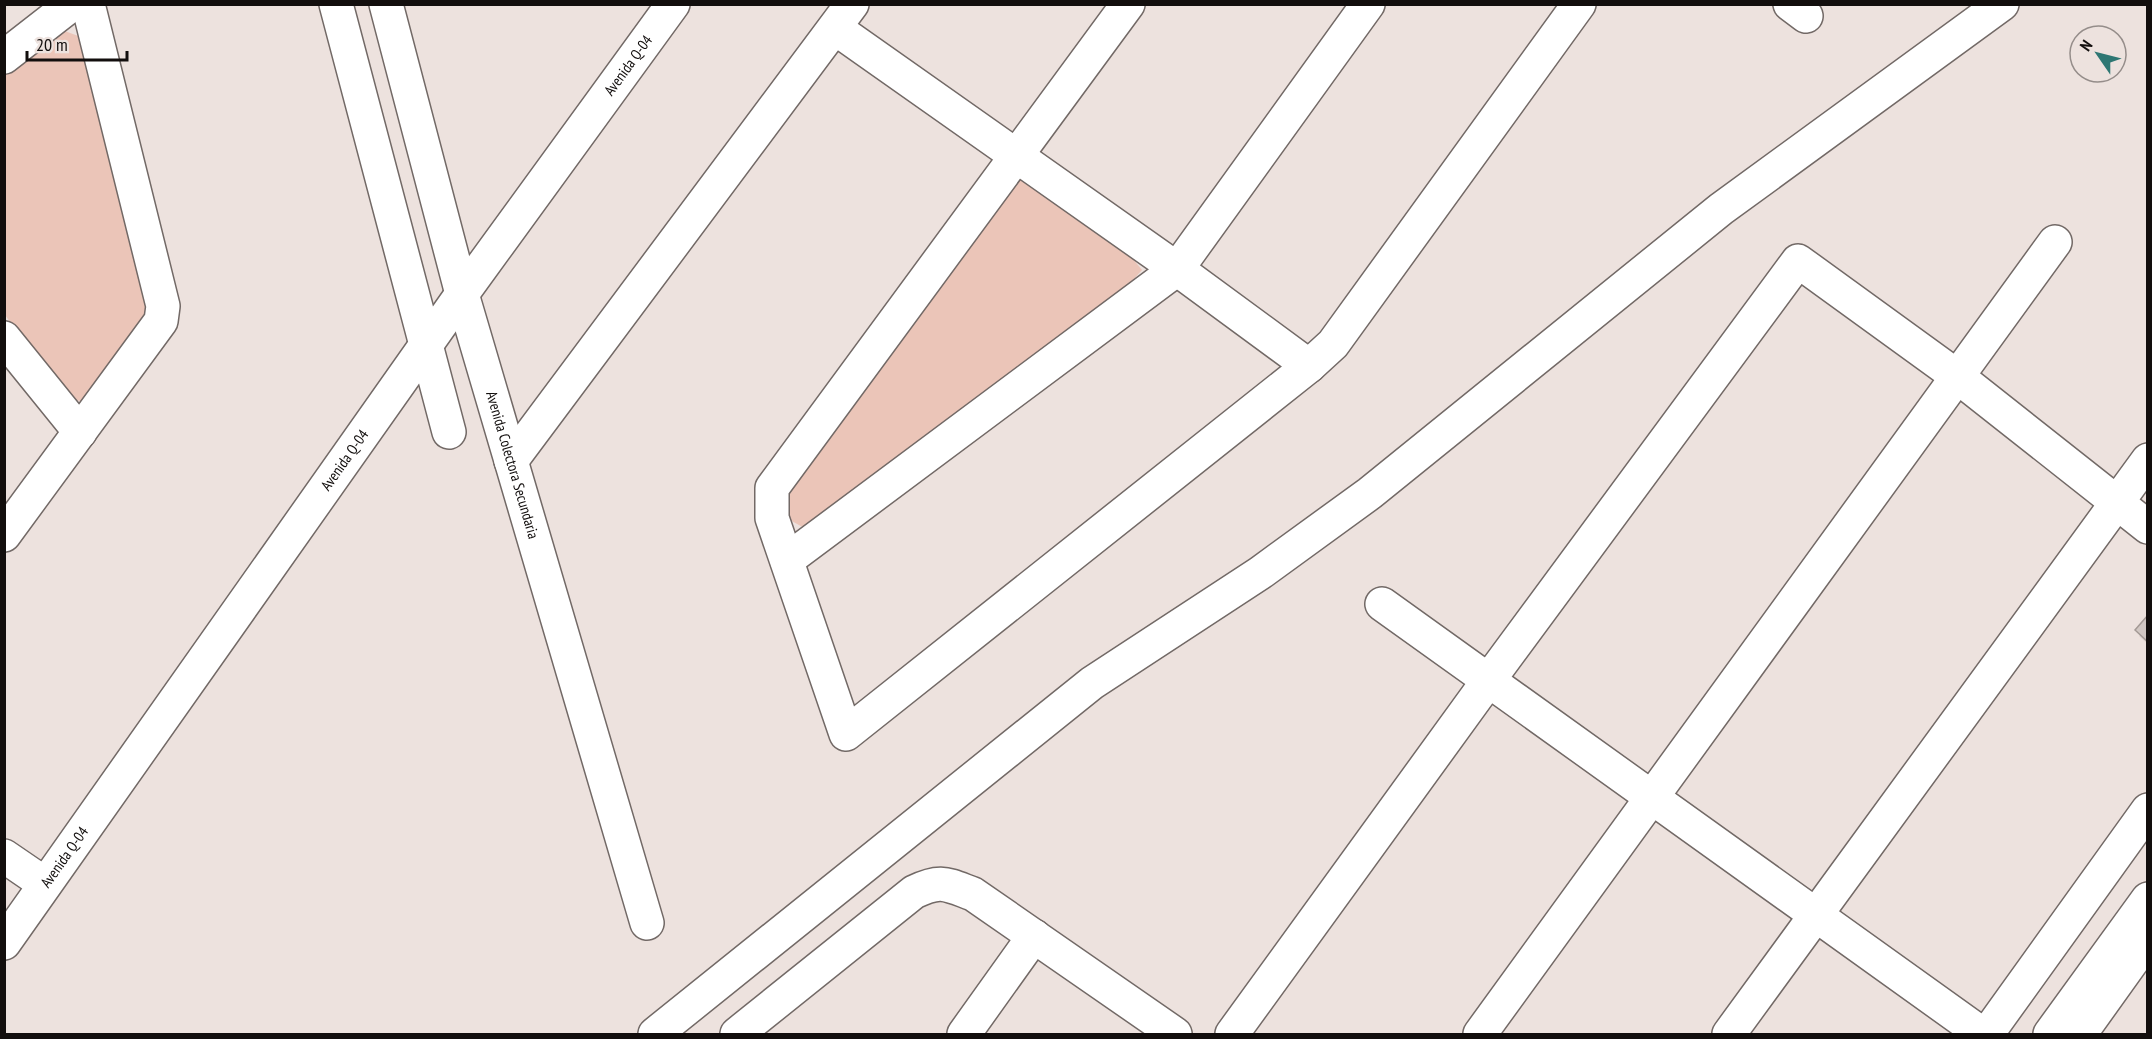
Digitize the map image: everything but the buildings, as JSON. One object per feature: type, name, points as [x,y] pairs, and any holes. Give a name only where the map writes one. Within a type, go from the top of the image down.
[{"type":"street","points":[[4,57],[72,4]]},
{"type":"street","points":[[4,535],[161,321],[163,306],[88,4]]},
{"type":"street","points":[[336,4],[449,432]]},
{"type":"street","name":"Avenida Q-04","points":[[13,931],[462,294],[673,4]]},
{"type":"street","points":[[1128,4],[772,488],[772,518],[846,734],[1309,366],[1333,344],[1579,4]]},
{"type":"street","points":[[787,560],[1177,269],[1368,4]]},
{"type":"street","points":[[655,1035],[1092,683],[1260,573],[1370,493],[1721,209],[2002,4]]},
{"type":"street","name":"Avenida Colectora Secundaria","points":[[394,11],[462,294],[647,923]]},
{"type":"street","points":[[511,461],[844,16],[1017,156],[1309,366]]},
{"type":"street","points":[[1480,1035],[2055,243]]},
{"type":"street","points":[[1232,1035],[1488,681],[1798,261],[1958,377],[2148,527]]},
{"type":"street","points":[[4,338],[80,432]]},
{"type":"street","points":[[1729,1035],[2148,460]]},
{"type":"street","points":[[1382,604],[1982,1035]]},
{"type":"street","points":[[1987,1035],[2148,810]]},
{"type":"street","points":[[4,856],[45,884]]},
{"type":"street","points":[[737,1035],[914,892],[933,883],[949,885],[973,894],[1175,1035]]},
{"type":"street","points":[[2050,1035],[2144,922]]},
{"type":"street","points":[[2080,1035],[2144,922]]},
{"type":"street","points":[[963,1035],[1034,936]]},
{"type":"shaded area","points":[[62,30],[81,37],[149,315],[85,402],[66,398],[5,315],[5,74]]},
{"type":"shaded area","points":[[1024,177],[1133,259],[1142,270],[1133,280],[806,529],[790,520],[785,505],[785,491],[1013,180]]}]
